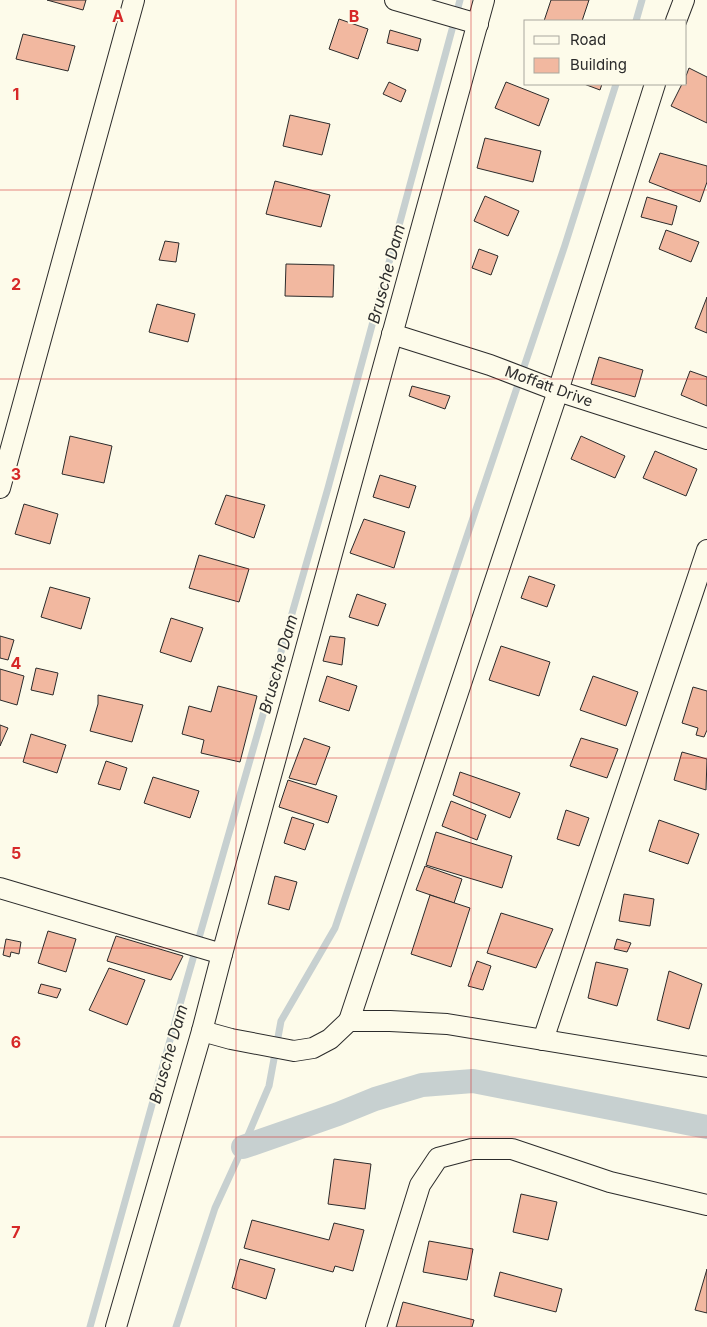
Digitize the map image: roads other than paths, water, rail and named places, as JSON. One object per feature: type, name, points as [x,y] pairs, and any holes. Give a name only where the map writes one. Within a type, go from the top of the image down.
[{"type":"street","points":[[0,488],[134,0]]},
{"type":"street","points":[[395,0],[472,22]]},
{"type":"street","points":[[116,1327],[202,1031],[392,334],[472,22],[484,0]]},
{"type":"street","points":[[676,20],[684,0]]},
{"type":"street","points":[[202,1031],[231,1039],[294,1051],[313,1048],[330,1039],[349,1021],[551,388],[655,85]]},
{"type":"street","name":"Moffatt Drive","points":[[392,334],[490,365],[551,388],[707,439]]},
{"type":"street","points":[[543,1040],[707,550]]},
{"type":"street","points":[[0,888],[222,954]]},
{"type":"street","points":[[349,1021],[447,1024],[707,1067]]},
{"type":"street","points":[[376,1327],[420,1184],[438,1158],[472,1149],[512,1149],[610,1182],[707,1205]]},
{"type":"waterway","name":"Brusche Dam","points":[[90,1327],[184,990],[328,488],[460,0]]},
{"type":"waterway","points":[[636,20],[642,0]]},
{"type":"waterway","points":[[176,1327],[215,1208],[269,1086],[281,1021],[335,928],[565,245],[616,85]]},
{"type":"waterway","points":[[243,1147],[375,1099],[422,1085],[473,1081],[707,1127]]}]
